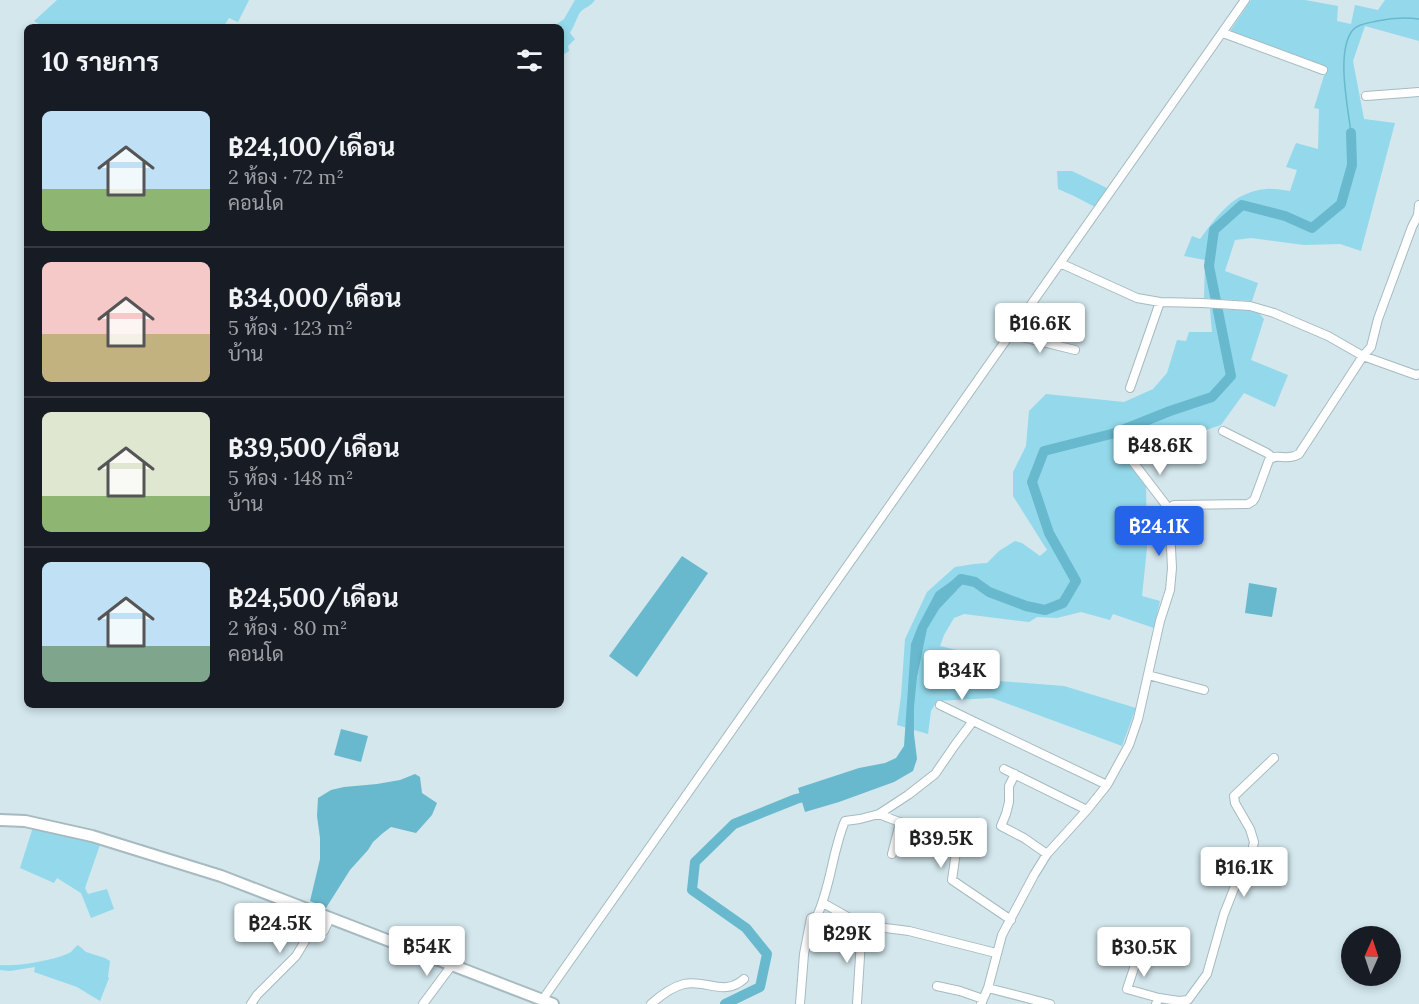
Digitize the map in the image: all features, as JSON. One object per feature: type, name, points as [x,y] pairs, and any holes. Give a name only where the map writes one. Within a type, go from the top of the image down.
[{"type":"street","points":[[0,820],[25,821],[52,826],[112,841],[220,876],[548,1002],[1010,334],[1245,0]]},
{"type":"street","points":[[1222,33],[1323,70]]},
{"type":"street","points":[[1366,96],[1419,92]]},
{"type":"street","points":[[1223,431],[1272,457],[1288,459],[1299,454],[1371,347],[1378,319],[1418,215],[1419,205]]},
{"type":"street","points":[[1060,263],[1137,298],[1160,302],[1250,306],[1274,313],[1328,336],[1363,356],[1416,375],[1419,374]]},
{"type":"street","points":[[1130,388],[1160,302]]},
{"type":"street","points":[[1010,334],[1075,350]]},
{"type":"street","points":[[1170,508],[1174,505],[1248,504],[1253,501],[1272,457]]},
{"type":"street","points":[[1133,462],[1166,506],[1170,508]]},
{"type":"street","points":[[937,986],[960,991],[982,1001],[988,988],[1002,935],[1047,854],[1107,785],[1129,745],[1138,719],[1160,621],[1170,590],[1172,568],[1170,508]]},
{"type":"street","points":[[1148,675],[1204,690]]},
{"type":"street","points":[[940,705],[1107,785]]},
{"type":"street","points":[[800,1004],[804,954],[811,918],[817,916],[823,903],[838,837],[845,821],[879,814],[935,774],[973,721]]},
{"type":"street","points":[[1139,953],[1127,989],[1158,1001],[1188,1000],[1208,974],[1224,914],[1237,880],[1252,852],[1254,842],[1250,829],[1235,803],[1234,796],[1274,758]]},
{"type":"street","points":[[1004,769],[1087,810]]},
{"type":"street","points":[[1015,774],[1009,786],[1009,802],[1001,826],[1047,854]]},
{"type":"street","points":[[879,814],[900,823],[956,840],[952,880],[1011,920]]},
{"type":"street","points":[[892,854],[900,823]]},
{"type":"street","points":[[823,903],[862,925],[909,931],[996,953]]},
{"type":"street","points":[[251,1004],[296,956],[312,932],[324,931],[330,918]]},
{"type":"street","points":[[857,1004],[862,925]]},
{"type":"street","points":[[423,1004],[452,965]]},
{"type":"street","points":[[651,1004],[669,990],[685,984],[727,988],[738,985],[744,979]]},
{"type":"street","points":[[988,988],[1050,1004]]},
{"type":"shaded area","points":[[57,0],[249,0],[238,22],[229,18],[225,24],[39,24],[34,21]]},
{"type":"shaded area","points":[[575,0],[595,0],[579,14],[570,33],[575,39],[568,46],[569,51],[564,54],[564,24],[557,24],[564,19]]},
{"type":"shaded area","points":[[1251,0],[1305,0],[1338,6],[1337,21],[1351,24],[1355,5],[1378,10],[1385,0],[1419,0],[1419,41],[1365,26],[1353,61],[1364,119],[1395,123],[1361,251],[1340,244],[1304,245],[1251,238],[1235,240],[1225,271],[1258,283],[1252,301],[1204,298],[1205,260],[1184,256],[1192,236],[1200,239],[1227,206],[1244,195],[1269,189],[1290,191],[1297,170],[1286,167],[1296,143],[1318,149],[1319,109],[1314,108],[1326,69],[1230,31]]},
{"type":"shaded area","points":[[1057,171],[1072,171],[1109,189],[1095,207],[1058,189]]},
{"type":"shaded area","points":[[1210,309],[1247,310],[1259,313],[1264,319],[1251,360],[1288,375],[1275,407],[1244,393],[1221,425],[1188,436],[1137,440],[1127,458],[1129,465],[1146,484],[1147,548],[1142,596],[1160,601],[1154,628],[1113,614],[1110,620],[1081,612],[1057,618],[1037,617],[1029,622],[964,614],[954,618],[940,646],[960,651],[960,670],[973,679],[1064,686],[1136,708],[1122,746],[992,698],[937,701],[931,711],[928,734],[897,725],[905,639],[927,592],[955,567],[987,563],[999,551],[1015,541],[1022,543],[1040,556],[1047,550],[1013,496],[1013,472],[1026,446],[1029,411],[1046,394],[1124,402],[1153,389],[1167,373],[1177,340],[1186,341],[1189,332],[1212,332]]},
{"type":"shaded area","points":[[682,556],[708,573],[637,677],[609,656]]},
{"type":"shaded area","points":[[953,580],[957,590],[939,609],[927,629],[917,677],[914,707],[917,759],[913,771],[894,782],[805,812],[798,788],[859,768],[885,763],[896,758],[904,746],[911,644],[936,592]]},
{"type":"shaded area","points":[[1249,583],[1277,588],[1272,617],[1245,613]]},
{"type":"shaded area","points":[[341,729],[368,736],[361,762],[334,755]]},
{"type":"shaded area","points":[[415,774],[420,777],[422,793],[437,803],[432,815],[416,833],[391,827],[383,833],[350,870],[326,908],[310,901],[320,859],[318,798],[331,790],[400,780]]},
{"type":"shaded area","points":[[33,827],[101,842],[85,888],[88,894],[107,889],[114,909],[91,918],[81,893],[57,878],[54,883],[20,868]]},
{"type":"shaded area","points":[[78,945],[86,952],[110,961],[109,978],[100,1001],[77,987],[34,972],[35,967],[10,971],[0,970],[0,965],[26,964],[57,958],[71,952]]},
{"type":"waterway","points":[[1351,133],[1344,66],[1347,41],[1352,31],[1360,25],[1382,20],[1419,19]]},
{"type":"waterway","points":[[946,593],[961,579],[975,582],[989,592],[1026,606],[1045,610],[1063,603],[1076,581],[1049,533],[1032,482],[1044,451],[1115,433],[1212,397],[1231,376],[1209,266],[1214,230],[1242,205],[1285,216],[1312,228],[1341,204],[1352,165],[1351,133]]},
{"type":"waterway","points":[[725,1004],[760,987],[767,954],[746,928],[692,890],[695,862],[734,824],[796,799],[812,795]]}]
